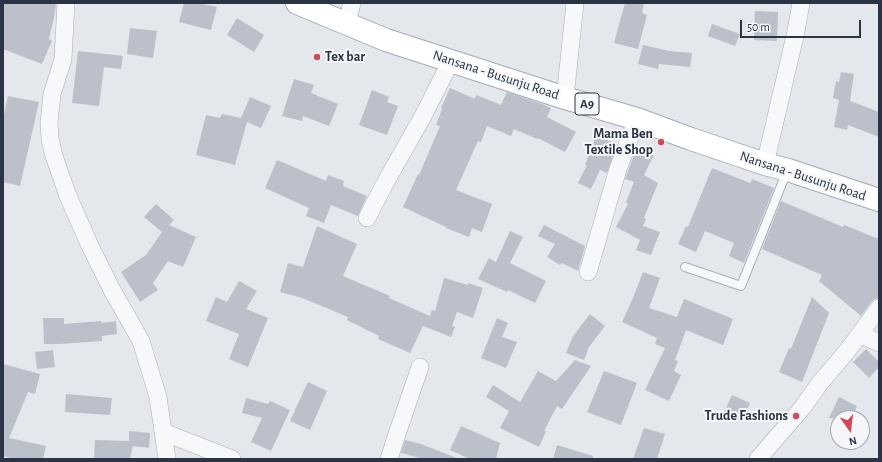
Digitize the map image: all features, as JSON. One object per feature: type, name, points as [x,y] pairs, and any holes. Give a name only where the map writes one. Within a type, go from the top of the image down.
[{"type":"main road","name":"Nansana - Busunju Road","points":[[297,3],[350,13],[386,40],[565,98],[637,119],[765,164],[788,170],[879,200]]},
{"type":"street","points":[[66,3],[63,59],[52,94],[49,122],[50,139],[54,156],[68,196],[90,246],[112,290],[142,342],[158,398],[167,459]]},
{"type":"street","points":[[565,98],[575,3]]},
{"type":"street","points":[[765,164],[795,36],[801,3]]},
{"type":"street","points":[[367,218],[423,116],[451,61]]},
{"type":"street","points":[[588,272],[618,169],[637,119]]},
{"type":"street","points":[[758,459],[802,408],[879,308]]},
{"type":"street","points":[[860,334],[879,343]]},
{"type":"street","points":[[389,459],[420,367]]},
{"type":"street","points":[[163,432],[232,459]]},
{"type":"lane","points":[[685,267],[741,286],[788,170]]},
{"type":"building","points":[[3,3],[56,3],[49,39],[52,41],[42,64],[3,49]]},
{"type":"building","points":[[184,3],[198,3],[217,7],[211,30],[179,22]]},
{"type":"building","points":[[625,3],[644,3],[642,13],[647,15],[638,49],[614,43]]},
{"type":"building","points":[[755,11],[778,12],[777,41],[754,40]]},
{"type":"building","points":[[237,18],[264,35],[254,52],[227,35]]},
{"type":"building","points":[[712,24],[740,34],[735,46],[708,36]]},
{"type":"building","points":[[130,28],[157,31],[153,58],[127,54]]},
{"type":"building","points":[[643,45],[669,51],[692,53],[690,67],[659,64],[658,69],[638,64]]},
{"type":"building","points":[[78,51],[123,56],[121,69],[104,67],[99,106],[72,103]]},
{"type":"building","points":[[841,72],[854,74],[850,101],[879,112],[879,137],[848,125],[847,130],[834,127],[839,100],[833,98],[836,81],[839,82]]},
{"type":"building","points":[[294,79],[314,85],[311,93],[338,104],[329,126],[303,116],[302,121],[282,116]]},
{"type":"building","points":[[450,88],[475,99],[476,95],[501,105],[507,92],[542,104],[551,108],[547,117],[576,132],[565,152],[538,138],[537,139],[514,129],[511,136],[487,126],[481,142],[478,141],[456,190],[492,204],[482,232],[472,228],[469,237],[446,228],[403,207],[418,174],[419,175],[440,126],[436,125],[442,109],[441,108]]},
{"type":"building","points":[[372,90],[389,97],[387,102],[398,106],[387,135],[359,125]]},
{"type":"building","points":[[8,96],[39,102],[20,186],[3,182],[3,119]]},
{"type":"building","points":[[250,97],[271,106],[261,128],[247,122],[235,165],[196,155],[206,115],[220,118],[222,114],[241,118]]},
{"type":"building","points":[[596,136],[617,144],[607,173],[600,170],[591,189],[578,183],[587,165],[585,165]]},
{"type":"building","points":[[637,147],[654,155],[644,175],[658,183],[644,218],[646,219],[643,226],[660,232],[651,255],[636,250],[640,240],[616,227],[628,204],[626,202],[634,182],[625,179]]},
{"type":"building","points":[[277,160],[326,181],[328,175],[344,181],[343,186],[367,196],[358,216],[331,205],[324,223],[306,216],[309,208],[265,188]]},
{"type":"building","points":[[712,168],[750,183],[752,179],[774,188],[744,263],[729,256],[734,243],[705,231],[696,252],[678,244],[686,226],[688,227]]},
{"type":"building","points":[[781,201],[843,227],[844,225],[879,239],[879,298],[871,302],[861,316],[819,281],[822,275],[762,249]]},
{"type":"building","points":[[156,204],[174,220],[169,225],[196,237],[183,267],[168,261],[153,283],[158,290],[140,302],[121,272],[146,255],[162,232],[144,217]]},
{"type":"building","points":[[544,225],[585,246],[578,271],[562,263],[560,265],[547,257],[555,244],[538,236]]},
{"type":"building","points":[[317,226],[357,244],[343,276],[390,296],[389,298],[430,316],[432,310],[435,311],[444,278],[483,288],[473,318],[457,312],[452,326],[455,327],[451,337],[423,326],[410,353],[378,339],[379,336],[347,320],[348,317],[302,298],[280,292],[288,263],[303,267]]},
{"type":"building","points":[[510,231],[523,237],[510,263],[546,281],[535,303],[508,290],[507,292],[478,279],[489,258],[496,262]]},
{"type":"building","points":[[643,272],[660,278],[649,308],[677,317],[684,299],[733,319],[723,345],[686,330],[675,360],[678,361],[674,371],[681,375],[669,401],[645,390],[665,348],[655,344],[657,338],[622,322]]},
{"type":"building","points":[[239,281],[257,291],[246,309],[268,318],[248,367],[229,359],[239,334],[206,321],[216,297],[227,302]]},
{"type":"building","points":[[812,297],[829,313],[802,382],[779,372],[789,348],[791,349]]},
{"type":"building","points":[[590,314],[605,326],[589,347],[584,360],[566,353],[573,336]]},
{"type":"building","points":[[43,318],[64,318],[64,324],[116,321],[117,334],[102,336],[102,341],[44,344]]},
{"type":"building","points":[[497,318],[508,323],[502,337],[517,342],[506,368],[481,358]]},
{"type":"building","points":[[866,349],[879,362],[879,367],[869,378],[853,362]]},
{"type":"building","points":[[53,350],[55,367],[37,369],[35,352]]},
{"type":"building","points":[[575,360],[591,366],[562,409],[557,406],[544,431],[546,431],[539,447],[500,428],[509,411],[486,397],[493,385],[520,402],[538,371],[556,381]]},
{"type":"building","points":[[3,364],[40,374],[35,394],[28,392],[9,438],[46,446],[43,459],[14,459],[3,456]]},
{"type":"building","points":[[604,371],[637,383],[621,425],[587,412]]},
{"type":"building","points":[[308,382],[327,391],[310,430],[290,421]]},
{"type":"building","points":[[66,394],[112,398],[110,415],[65,412]]},
{"type":"building","points":[[732,395],[750,403],[742,422],[723,415]]},
{"type":"building","points":[[839,397],[857,406],[855,410],[833,410]]},
{"type":"building","points":[[246,398],[268,404],[270,401],[290,410],[271,451],[251,442],[262,418],[242,413]]},
{"type":"building","points":[[461,426],[500,443],[496,459],[470,459],[450,450]]},
{"type":"building","points":[[644,428],[665,434],[657,459],[633,459]]},
{"type":"building","points":[[129,431],[150,433],[149,448],[133,446],[130,459],[94,459],[95,440],[129,441]]},
{"type":"building","points":[[405,440],[421,444],[457,459],[424,459],[401,453]]},
{"type":"building","points":[[557,445],[593,456],[593,459],[553,459]]},
{"type":"place","name":"Tex bar","points":[[317,57]]},
{"type":"place","name":"Mama Ben Textile Shop","points":[[661,142]]},
{"type":"place","name":"Trude Fashions","points":[[796,416]]}]
